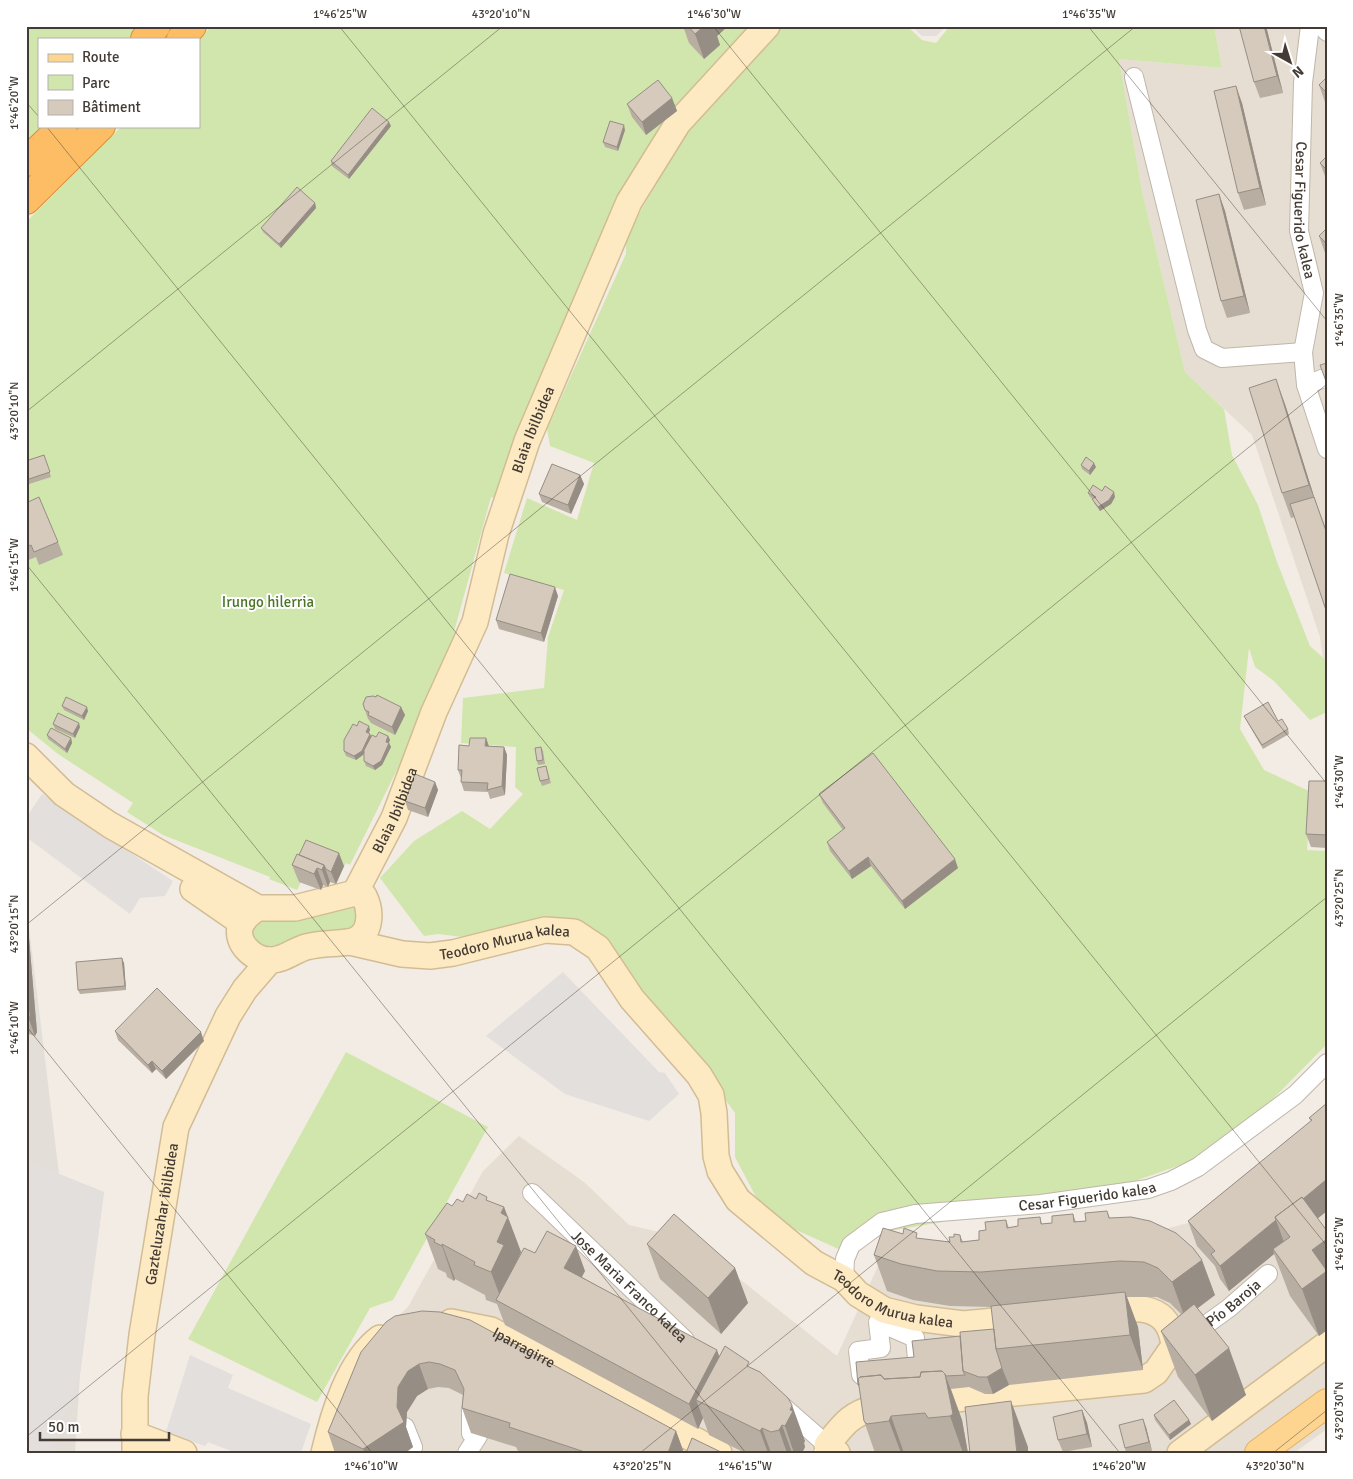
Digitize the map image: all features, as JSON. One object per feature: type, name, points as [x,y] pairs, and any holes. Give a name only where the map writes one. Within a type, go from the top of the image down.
[{"type":"highway","points":[[146,38],[156,26]]},
{"type":"highway","points":[[182,38],[192,26]]},
{"type":"highway","points":[[26,162],[61,128]]},
{"type":"highway","points":[[26,200],[99,128]]},
{"type":"main road","points":[[1259,1453],[1327,1403]]},
{"type":"street","name":"Blaia Ibilbidea","points":[[350,942],[362,935],[370,922],[363,901],[366,871],[394,818],[434,712],[475,622],[496,534],[527,441],[629,202],[678,123],[766,26]]},
{"type":"street","name":"Cesar Figuerido kalea","points":[[1310,26],[1303,84],[1299,231],[1314,293],[1302,352],[1306,385],[1327,449]]},
{"type":"street","points":[[1321,26],[1327,32]]},
{"type":"street","points":[[1134,77],[1197,330],[1204,348],[1222,358],[1302,352]]},
{"type":"street","points":[[1314,293],[1327,312]]},
{"type":"street","points":[[1306,385],[1327,377]]},
{"type":"street","points":[[26,756],[64,794],[110,826],[250,915],[363,901],[402,954]]},
{"type":"street","points":[[250,915],[240,928],[242,942],[260,957]]},
{"type":"street","name":"Teodoro Murua kalea","points":[[260,957],[306,947],[350,942],[402,954],[430,956],[453,953],[545,930],[574,932],[598,948],[632,999],[699,1075],[711,1095],[718,1163],[727,1185],[738,1200],[814,1263],[844,1279],[858,1294],[884,1310],[916,1318],[963,1324],[1140,1308],[1160,1314],[1172,1331],[1174,1346]]},
{"type":"street","name":"Gazteluzahar ibilbidea","points":[[135,1444],[135,1396],[142,1335],[176,1127],[228,1016],[245,989],[260,957]]},
{"type":"street","name":"Cesar Figuerido kalea","points":[[844,1279],[845,1259],[851,1245],[882,1222],[915,1214],[1041,1204],[1148,1190],[1171,1181],[1198,1167],[1295,1095],[1327,1064]]},
{"type":"street","name":"Jose Maria Franco kalea","points":[[532,1193],[683,1338],[698,1347]]},
{"type":"street","name":"Pío Baroja","points":[[1174,1346],[1230,1308],[1268,1274]]},
{"type":"street","name":"Iparragirre","points":[[324,1453],[328,1436],[356,1364],[369,1346],[388,1333],[414,1323],[466,1323],[491,1330],[719,1453]]},
{"type":"street","points":[[1180,1453],[1327,1344]]},
{"type":"street","points":[[768,1393],[829,1450],[842,1426],[857,1412],[876,1407],[1144,1380],[1156,1372],[1174,1346]]},
{"type":"street","points":[[464,1395],[473,1414],[471,1433],[478,1436],[467,1453]]},
{"type":"street","points":[[408,1410],[405,1421],[406,1432],[413,1447],[408,1453]]},
{"type":"street","points":[[135,1444],[184,1453]]},
{"type":"shaded area","points":[[912,26],[946,26],[936,36],[922,36]]},
{"type":"shaded area","points":[[1214,26],[1327,26],[1327,688],[1320,637],[1252,435],[1185,372],[1142,191],[1119,59],[1222,68]]},
{"type":"shaded area","points":[[42,794],[173,881],[165,896],[140,898],[130,914],[26,837],[26,818]]},
{"type":"shaded area","points":[[26,903],[59,1174],[104,1192],[80,1374],[75,1453],[26,1453]]},
{"type":"shaded area","points":[[563,972],[659,1072],[665,1073],[679,1094],[649,1121],[565,1094],[486,1036]]},
{"type":"shaded area","points":[[1327,1119],[1327,1429],[1294,1453],[316,1453],[352,1358],[408,1307],[483,1171],[519,1136],[584,1182],[629,1225],[689,1239],[837,1356],[884,1253],[1142,1235],[1223,1214]]},
{"type":"shaded area","points":[[26,1161],[104,1192],[80,1374],[50,1453],[26,1453]]},
{"type":"shaded area","points":[[190,1355],[233,1375],[228,1388],[311,1424],[301,1453],[236,1453],[208,1442],[205,1446],[166,1432]]},
{"type":"green space","points":[[26,26],[150,26],[140,38],[38,38],[38,128],[57,128],[26,162]]},
{"type":"green space","name":"Irungo hilerria","points":[[211,26],[776,26],[678,123],[500,501],[491,497],[454,632],[463,636],[350,865],[346,863],[336,884],[330,882],[328,887],[323,885],[321,890],[301,882],[297,890],[269,879],[270,877],[163,835],[127,812],[133,803],[58,754],[26,728],[26,222],[120,128],[200,128],[200,40]]},
{"type":"green space","points":[[781,26],[907,26],[922,40],[936,43],[950,26],[1214,26],[1222,68],[1119,59],[1142,191],[1185,372],[1224,409],[1232,455],[1258,505],[1277,562],[1310,646],[1327,661],[1327,712],[1310,720],[1274,681],[1255,667],[1249,648],[1240,729],[1264,770],[1311,792],[1307,850],[1327,851],[1327,1044],[1270,1102],[1192,1161],[1089,1197],[895,1230],[843,1251],[785,1225],[756,1197],[735,1157],[735,1113],[699,1063],[588,934],[496,941],[438,934],[424,936],[380,878],[414,841],[462,811],[490,829],[523,794],[515,787],[516,747],[461,743],[463,698],[544,688],[548,637],[564,590],[504,573],[527,498],[577,520],[594,463],[550,446],[547,429],[626,254],[626,236],[693,122]]},
{"type":"green space","points":[[352,904],[358,910],[354,928],[269,950],[255,945],[250,927],[254,920]]},
{"type":"green space","points":[[346,1052],[488,1127],[393,1300],[370,1308],[317,1402],[188,1339]]},
{"type":"building","points":[[688,26],[704,26],[695,34]]},
{"type":"building","points":[[1239,26],[1264,26],[1277,76],[1254,82]]},
{"type":"building","points":[[1327,77],[1327,93],[1319,85]]},
{"type":"building","points":[[658,80],[672,98],[642,122],[627,104]]},
{"type":"building","points":[[1236,86],[1260,188],[1238,193],[1214,91]]},
{"type":"building","points":[[372,108],[389,122],[348,175],[331,161]]},
{"type":"building","points":[[610,121],[624,125],[617,147],[603,142]]},
{"type":"building","points":[[1327,156],[1327,170],[1320,163]]},
{"type":"building","points":[[297,187],[315,203],[279,244],[261,228]]},
{"type":"building","points":[[1219,194],[1244,296],[1221,301],[1196,200]]},
{"type":"building","points":[[1327,228],[1327,244],[1319,236]]},
{"type":"building","points":[[1327,363],[1327,384],[1320,365]]},
{"type":"building","points":[[1276,379],[1309,485],[1282,493],[1249,388]]},
{"type":"building","points":[[44,455],[50,472],[26,480],[26,461]]},
{"type":"building","points":[[1086,457],[1094,463],[1089,471],[1081,465]]},
{"type":"building","points":[[552,464],[580,475],[568,505],[539,494]]},
{"type":"building","points":[[1093,485],[1102,491],[1105,486],[1114,492],[1109,500],[1098,507],[1092,499],[1096,497],[1088,493]]},
{"type":"building","points":[[39,497],[58,542],[34,552],[31,545],[26,547],[26,503]]},
{"type":"building","points":[[1314,497],[1327,534],[1327,613],[1290,504]]},
{"type":"building","points":[[510,574],[555,587],[541,633],[496,620]]},
{"type":"building","points":[[377,695],[401,707],[392,727],[368,715],[369,712],[365,710],[363,704],[366,697],[376,697]]},
{"type":"building","points":[[66,697],[87,707],[82,716],[62,706]]},
{"type":"building","points":[[1268,702],[1278,721],[1282,719],[1288,729],[1262,745],[1244,716]]},
{"type":"building","points":[[58,713],[79,723],[73,734],[53,724]]},
{"type":"building","points":[[359,721],[369,726],[366,732],[370,734],[362,751],[354,756],[344,751],[344,740],[353,724],[357,726]]},
{"type":"building","points":[[51,728],[71,738],[65,749],[47,735]]},
{"type":"building","points":[[379,732],[388,736],[386,742],[389,743],[381,761],[373,766],[364,761],[364,750],[372,735],[376,737]]},
{"type":"building","points":[[470,738],[486,738],[485,746],[504,747],[502,786],[487,790],[488,783],[461,782],[462,770],[458,770],[459,745],[469,746]]},
{"type":"building","points":[[541,747],[543,760],[537,761],[535,748]]},
{"type":"building","points":[[873,753],[955,859],[902,901],[868,857],[849,871],[827,842],[845,828],[819,794]]},
{"type":"building","points":[[546,766],[549,779],[540,781],[537,768]]},
{"type":"building","points":[[415,774],[435,782],[425,808],[405,801]]},
{"type":"building","points":[[1309,781],[1327,781],[1327,835],[1306,834]]},
{"type":"building","points":[[306,840],[339,853],[331,872],[324,865],[299,855]]},
{"type":"building","points":[[297,854],[324,865],[322,870],[317,868],[314,874],[292,865]]},
{"type":"building","points":[[122,958],[125,986],[78,990],[76,962]]},
{"type":"building","points":[[26,963],[30,1015],[29,1019],[26,1018]]},
{"type":"building","points":[[157,988],[201,1032],[162,1071],[152,1061],[148,1065],[115,1031]]},
{"type":"building","points":[[1327,1103],[1327,1179],[1303,1199],[1302,1197],[1275,1217],[1276,1220],[1220,1266],[1211,1254],[1215,1251],[1188,1221],[1312,1120],[1309,1118]]},
{"type":"building","points":[[479,1193],[487,1197],[486,1200],[504,1207],[501,1213],[508,1217],[497,1242],[504,1245],[491,1272],[474,1265],[475,1262],[442,1244],[442,1246],[434,1242],[435,1240],[425,1234],[447,1203],[452,1206],[457,1199],[463,1202],[467,1194],[476,1199]]},
{"type":"building","points":[[1302,1197],[1327,1231],[1327,1239],[1312,1250],[1327,1271],[1302,1289],[1273,1249],[1290,1237],[1275,1217]]},
{"type":"building","points":[[1107,1211],[1109,1218],[1131,1217],[1150,1221],[1176,1233],[1193,1248],[1202,1260],[1172,1282],[1158,1268],[1144,1262],[1120,1261],[981,1272],[937,1271],[901,1264],[874,1255],[883,1228],[903,1234],[904,1228],[917,1233],[916,1238],[950,1242],[949,1237],[954,1237],[954,1234],[960,1235],[961,1242],[979,1240],[979,1231],[986,1230],[985,1222],[1006,1220],[1007,1228],[1018,1226],[1018,1219],[1040,1217],[1041,1224],[1052,1223],[1052,1216],[1073,1214],[1074,1222],[1086,1221],[1085,1213]]},
{"type":"building","points":[[674,1214],[735,1268],[708,1298],[647,1244]]},
{"type":"building","points":[[547,1231],[576,1246],[564,1268],[717,1350],[689,1404],[496,1300],[524,1248],[535,1253]]},
{"type":"building","points":[[1125,1292],[1130,1335],[996,1349],[991,1306]]},
{"type":"building","points":[[1194,1304],[1229,1348],[1195,1375],[1161,1331]]},
{"type":"building","points":[[422,1311],[440,1312],[470,1320],[676,1431],[668,1453],[588,1453],[509,1427],[510,1423],[462,1408],[464,1389],[455,1370],[429,1362],[419,1364],[408,1371],[398,1387],[397,1407],[404,1422],[363,1449],[328,1432],[361,1352],[386,1322],[395,1316]]},
{"type":"building","points":[[994,1329],[996,1349],[1002,1368],[987,1377],[979,1377],[963,1371],[960,1332]]},
{"type":"building","points":[[960,1336],[965,1375],[946,1376],[942,1371],[921,1372],[920,1377],[884,1379],[881,1375],[860,1377],[858,1385],[856,1362],[914,1357],[912,1341]]},
{"type":"building","points":[[725,1346],[749,1362],[747,1366],[760,1372],[788,1398],[792,1405],[790,1410],[793,1411],[785,1426],[782,1425],[779,1430],[771,1432],[762,1428],[760,1431],[696,1400]]},
{"type":"building","points":[[942,1371],[945,1374],[953,1414],[950,1416],[928,1418],[925,1413],[891,1416],[889,1421],[867,1424],[864,1421],[858,1379],[860,1377],[881,1375],[884,1379],[920,1377],[921,1372]]},
{"type":"building","points":[[1174,1400],[1189,1420],[1169,1435],[1154,1415]]},
{"type":"building","points":[[1011,1401],[1017,1453],[970,1453],[965,1407]]},
{"type":"building","points":[[1082,1410],[1087,1434],[1058,1440],[1053,1417]]},
{"type":"building","points":[[1143,1419],[1149,1442],[1125,1448],[1119,1425]]},
{"type":"building","points":[[692,1438],[723,1453],[686,1453]]}]
